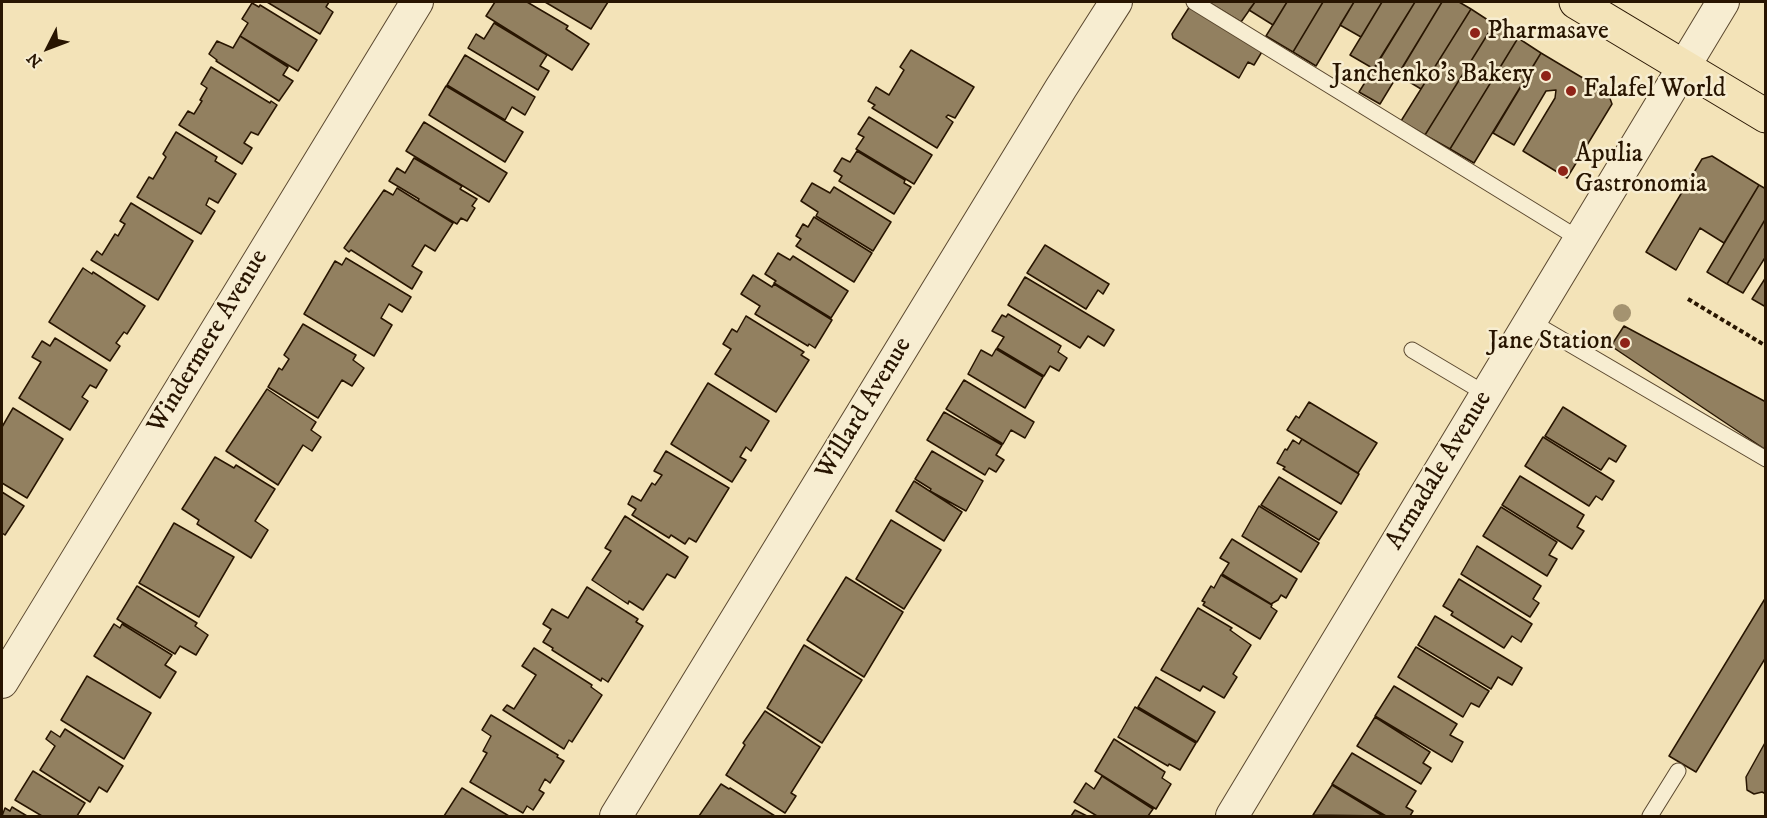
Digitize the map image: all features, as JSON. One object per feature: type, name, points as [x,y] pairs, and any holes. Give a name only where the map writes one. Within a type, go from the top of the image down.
[{"type":"main road","points":[[1576,2],[1766,116]]},
{"type":"street","name":"Windermere Avenue","points":[[2,682],[417,2]]},
{"type":"street","name":"Willard Avenue","points":[[616,816],[1116,2]]},
{"type":"street","name":"Armadale Avenue","points":[[1232,816],[1723,2]]},
{"type":"lane","points":[[1194,2],[1581,240]]},
{"type":"lane","points":[[1532,322],[1766,459]]},
{"type":"lane","points":[[1412,350],[1486,394]]},
{"type":"lane","points":[[1650,816],[1678,771]]},
{"type":"path","points":[[1688,299],[1766,345]]},
{"type":"building","points":[[267,2],[329,2],[326,7],[333,12],[320,34]]},
{"type":"building","points":[[495,2],[527,2],[568,26],[566,29],[589,44],[572,70],[486,16]]},
{"type":"building","points":[[545,2],[608,2],[591,29]]},
{"type":"building","points":[[1208,2],[1255,2],[1241,22]]},
{"type":"building","points":[[1255,2],[1287,2],[1273,25],[1249,10]]},
{"type":"building","points":[[1287,2],[1323,2],[1293,52],[1266,36]]},
{"type":"building","points":[[1323,2],[1354,2],[1316,66],[1293,52]]},
{"type":"building","points":[[1354,2],[1382,2],[1361,37],[1340,25]]},
{"type":"building","points":[[1382,2],[1415,2],[1374,69],[1350,55]]},
{"type":"building","points":[[1415,2],[1442,2],[1380,104],[1359,92]]},
{"type":"building","points":[[1442,2],[1459,2],[1471,9],[1421,89],[1398,75]]},
{"type":"building","points":[[252,3],[259,7],[260,5],[317,40],[298,71],[240,36],[248,23],[242,19]]},
{"type":"building","points":[[1190,6],[1263,50],[1254,65],[1248,62],[1239,78],[1173,38],[1172,34]]},
{"type":"building","points":[[1471,9],[1494,24],[1425,135],[1401,121]]},
{"type":"building","points":[[494,23],[547,55],[540,66],[549,71],[538,90],[468,48],[476,34],[484,39]]},
{"type":"building","points":[[1494,24],[1518,38],[1450,149],[1425,135]]},
{"type":"building","points":[[240,36],[288,67],[283,75],[293,81],[279,101],[216,61],[209,54],[217,41],[233,48]]},
{"type":"building","points":[[1518,38],[1541,53],[1474,163],[1450,149]]},
{"type":"building","points":[[911,50],[974,87],[955,118],[948,115],[946,117],[953,122],[937,148],[872,108],[875,105],[868,101],[876,87],[889,95],[904,70],[900,67]]},
{"type":"building","points":[[1541,53],[1608,93],[1612,104],[1567,178],[1523,151],[1555,98],[1556,90],[1546,91],[1514,145],[1493,133]]},
{"type":"building","points":[[465,55],[535,97],[525,115],[512,107],[505,120],[447,85]]},
{"type":"building","points":[[211,67],[277,105],[258,135],[251,132],[244,143],[252,148],[242,164],[179,125],[188,111],[194,114],[202,101],[200,100],[207,88],[201,84]]},
{"type":"building","points":[[446,86],[523,132],[505,162],[429,115]]},
{"type":"building","points":[[869,117],[932,155],[914,184],[856,149],[864,137],[858,134]]},
{"type":"building","points":[[424,122],[507,173],[489,202],[406,151]]},
{"type":"building","points":[[176,132],[217,157],[215,161],[236,174],[218,203],[209,198],[206,205],[215,211],[201,234],[137,197],[149,177],[153,179],[166,157],[163,154]]},
{"type":"building","points":[[857,151],[905,180],[904,183],[911,187],[894,214],[839,181],[842,176],[834,171],[842,158],[850,162]]},
{"type":"building","points":[[1712,156],[1759,185],[1724,243],[1700,228],[1676,270],[1646,252],[1702,159]]},
{"type":"building","points":[[414,158],[462,186],[460,189],[477,199],[472,206],[475,208],[467,221],[461,218],[457,224],[389,181],[397,168],[405,173]]},
{"type":"building","points":[[812,183],[830,193],[834,187],[891,222],[873,251],[816,216],[818,212],[801,201]]},
{"type":"building","points":[[1759,185],[1766,189],[1766,218],[1727,284],[1707,272]]},
{"type":"building","points":[[397,188],[453,223],[435,251],[425,245],[412,266],[422,272],[412,289],[351,250],[349,252],[344,248],[384,190],[393,195]]},
{"type":"building","points":[[131,203],[193,241],[158,300],[91,260],[97,251],[102,255],[115,234],[118,236],[125,224],[120,221]]},
{"type":"building","points":[[814,217],[872,253],[854,282],[796,246],[801,239],[796,236],[803,224],[808,227]]},
{"type":"building","points":[[1766,218],[1766,256],[1743,293],[1727,284]]},
{"type":"building","points":[[1045,245],[1109,284],[1103,294],[1098,290],[1086,309],[1027,273]]},
{"type":"building","points":[[778,253],[790,260],[793,256],[848,291],[831,318],[774,283],[776,281],[765,274]]},
{"type":"building","points":[[346,258],[411,297],[402,312],[389,304],[381,318],[392,325],[374,356],[304,314],[335,261],[342,265]]},
{"type":"building","points":[[83,268],[92,274],[93,272],[145,306],[127,334],[124,332],[116,343],[120,346],[110,361],[49,322]]},
{"type":"building","points":[[753,275],[772,287],[774,284],[832,320],[815,348],[755,314],[760,306],[741,294]]},
{"type":"building","points":[[1025,277],[1114,330],[1104,346],[1088,336],[1080,348],[1008,305]]},
{"type":"building","points":[[1766,277],[1766,307],[1752,299]]},
{"type":"building","points":[[1008,314],[1061,346],[1058,352],[1067,358],[1059,371],[1050,366],[1044,376],[997,348],[1004,337],[992,331],[1002,315],[1006,317]]},
{"type":"building","points":[[746,316],[804,352],[801,355],[809,360],[776,412],[715,374],[731,349],[723,344],[732,329],[737,332]]},
{"type":"building","points":[[303,324],[356,355],[353,360],[364,368],[352,386],[342,380],[318,418],[268,387],[279,368],[282,370],[289,359],[284,355]]},
{"type":"building","points":[[1624,326],[1766,402],[1766,450],[1611,346]]},
{"type":"building","points":[[55,338],[107,370],[96,388],[90,385],[82,397],[88,401],[70,430],[19,398],[41,362],[32,357],[42,341],[50,346]]},
{"type":"building","points":[[996,349],[1043,377],[1025,408],[968,374],[981,350],[992,356]]},
{"type":"building","points":[[964,380],[1034,422],[1025,438],[1011,430],[1003,444],[946,409]]},
{"type":"building","points":[[708,383],[769,421],[751,451],[746,447],[740,457],[746,460],[732,482],[671,444]]},
{"type":"building","points":[[267,389],[316,422],[311,430],[321,437],[312,451],[303,445],[278,485],[226,451]]},
{"type":"building","points":[[1309,402],[1377,443],[1358,473],[1287,430],[1296,416],[1299,418]]},
{"type":"building","points":[[1563,407],[1626,446],[1616,462],[1609,458],[1601,470],[1545,436]]},
{"type":"building","points":[[13,408],[63,439],[27,498],[2,483],[2,427]]},
{"type":"building","points":[[944,412],[1002,445],[996,455],[1004,460],[996,472],[989,468],[985,475],[927,440]]},
{"type":"building","points":[[1543,437],[1614,481],[1602,500],[1596,496],[1589,506],[1525,466]]},
{"type":"building","points":[[1302,439],[1359,474],[1341,504],[1283,469],[1285,467],[1277,463],[1293,440],[1299,444]]},
{"type":"building","points":[[666,451],[729,488],[696,542],[689,538],[685,544],[671,535],[669,538],[632,515],[636,509],[628,504],[632,496],[641,501],[652,483],[655,485],[662,475],[654,471]]},
{"type":"building","points":[[932,451],[983,481],[966,511],[930,491],[931,489],[915,479]]},
{"type":"building","points":[[215,457],[234,468],[236,465],[275,489],[255,521],[268,530],[251,558],[197,524],[199,520],[182,509]]},
{"type":"building","points":[[1520,476],[1584,515],[1577,527],[1584,531],[1572,549],[1502,505]]},
{"type":"building","points":[[1279,477],[1337,512],[1319,540],[1261,505]]},
{"type":"building","points":[[914,481],[962,512],[944,541],[896,511]]},
{"type":"building","points":[[2,492],[24,506],[5,535],[2,533]]},
{"type":"building","points":[[1259,506],[1319,543],[1301,572],[1242,536]]},
{"type":"building","points":[[1501,507],[1557,542],[1549,555],[1557,559],[1547,576],[1483,536]]},
{"type":"building","points":[[625,516],[688,557],[675,578],[667,574],[643,610],[629,601],[628,604],[592,580],[611,551],[605,548]]},
{"type":"building","points":[[891,520],[941,550],[904,609],[856,579]]},
{"type":"building","points":[[174,523],[234,557],[199,617],[139,583]]},
{"type":"building","points":[[1232,539],[1297,579],[1286,598],[1281,595],[1271,604],[1222,574],[1229,563],[1220,558]]},
{"type":"building","points":[[1477,546],[1541,586],[1533,599],[1539,603],[1530,617],[1461,574]]},
{"type":"building","points":[[1221,575],[1272,605],[1271,607],[1277,611],[1260,639],[1203,605],[1205,602],[1202,601],[1211,586],[1214,588]]},
{"type":"building","points":[[846,577],[903,612],[864,677],[807,640]]},
{"type":"building","points":[[1459,579],[1532,624],[1521,642],[1512,636],[1504,648],[1451,615],[1453,612],[1443,606]]},
{"type":"building","points":[[137,586],[197,623],[195,626],[208,635],[196,655],[180,646],[175,654],[117,619]]},
{"type":"building","points":[[587,587],[638,619],[636,622],[643,626],[608,682],[602,678],[601,681],[543,642],[551,629],[543,624],[552,609],[568,618]]},
{"type":"building","points":[[1766,597],[1766,657],[1696,772],[1669,756]]},
{"type":"building","points":[[1198,608],[1232,628],[1230,630],[1251,645],[1233,674],[1237,677],[1224,698],[1203,686],[1200,691],[1161,670]]},
{"type":"building","points":[[1435,616],[1522,668],[1512,685],[1498,677],[1491,689],[1418,645]]},
{"type":"building","points":[[114,624],[120,628],[122,624],[172,655],[165,665],[176,672],[160,698],[94,656]]},
{"type":"building","points":[[804,645],[862,680],[822,743],[767,708]]},
{"type":"building","points":[[1416,647],[1489,691],[1479,707],[1471,703],[1463,717],[1398,677]]},
{"type":"building","points":[[534,648],[592,685],[591,687],[602,695],[572,742],[569,740],[564,749],[503,710],[507,705],[514,709],[536,675],[522,666]]},
{"type":"building","points":[[87,676],[151,713],[124,759],[61,720]]},
{"type":"building","points":[[1156,677],[1215,712],[1197,742],[1138,707]]},
{"type":"building","points":[[1394,686],[1457,724],[1450,735],[1463,742],[1452,762],[1375,716]]},
{"type":"building","points":[[1135,707],[1196,743],[1180,770],[1169,764],[1168,766],[1118,737]]},
{"type":"building","points":[[765,711],[820,747],[791,793],[796,796],[785,813],[726,775],[745,745],[743,743]]},
{"type":"building","points":[[491,715],[558,755],[557,757],[564,761],[550,783],[545,779],[539,790],[544,793],[533,810],[527,806],[523,813],[470,782],[487,753],[483,751],[491,736],[482,730]]},
{"type":"building","points":[[1375,717],[1430,752],[1423,763],[1431,768],[1421,784],[1357,746]]},
{"type":"building","points":[[65,729],[123,766],[107,792],[99,787],[90,802],[40,770],[55,746],[46,739],[51,731],[60,737]]},
{"type":"building","points":[[1114,739],[1165,772],[1162,778],[1171,784],[1156,809],[1095,771]]},
{"type":"building","points":[[1766,741],[1766,794],[1762,792],[1754,794],[1747,790],[1746,777]]},
{"type":"building","points":[[1352,753],[1416,791],[1406,807],[1413,811],[1410,816],[1386,816],[1332,784]]},
{"type":"building","points":[[33,771],[85,803],[77,816],[42,816],[15,800]]},
{"type":"building","points":[[1102,776],[1153,809],[1148,816],[1097,816],[1074,802],[1086,783],[1094,789]]},
{"type":"building","points":[[721,784],[730,788],[775,816],[699,816]]},
{"type":"building","points":[[1332,785],[1383,816],[1313,815]]},
{"type":"building","points":[[462,788],[509,816],[444,816]]},
{"type":"building","points":[[12,807],[27,816],[2,816],[5,808],[10,811]]},
{"type":"building","points":[[1075,810],[1087,816],[1071,816]]},
{"type":"place","name":"Pharmasave","points":[[1475,33]]},
{"type":"place","name":"Janchenko's Bakery","points":[[1546,76]]},
{"type":"place","name":"Falafel World","points":[[1571,91]]},
{"type":"place","name":"Apulia Gastronomia","points":[[1563,171]]},
{"type":"place","name":"Jane Station","points":[[1625,343]]}]
